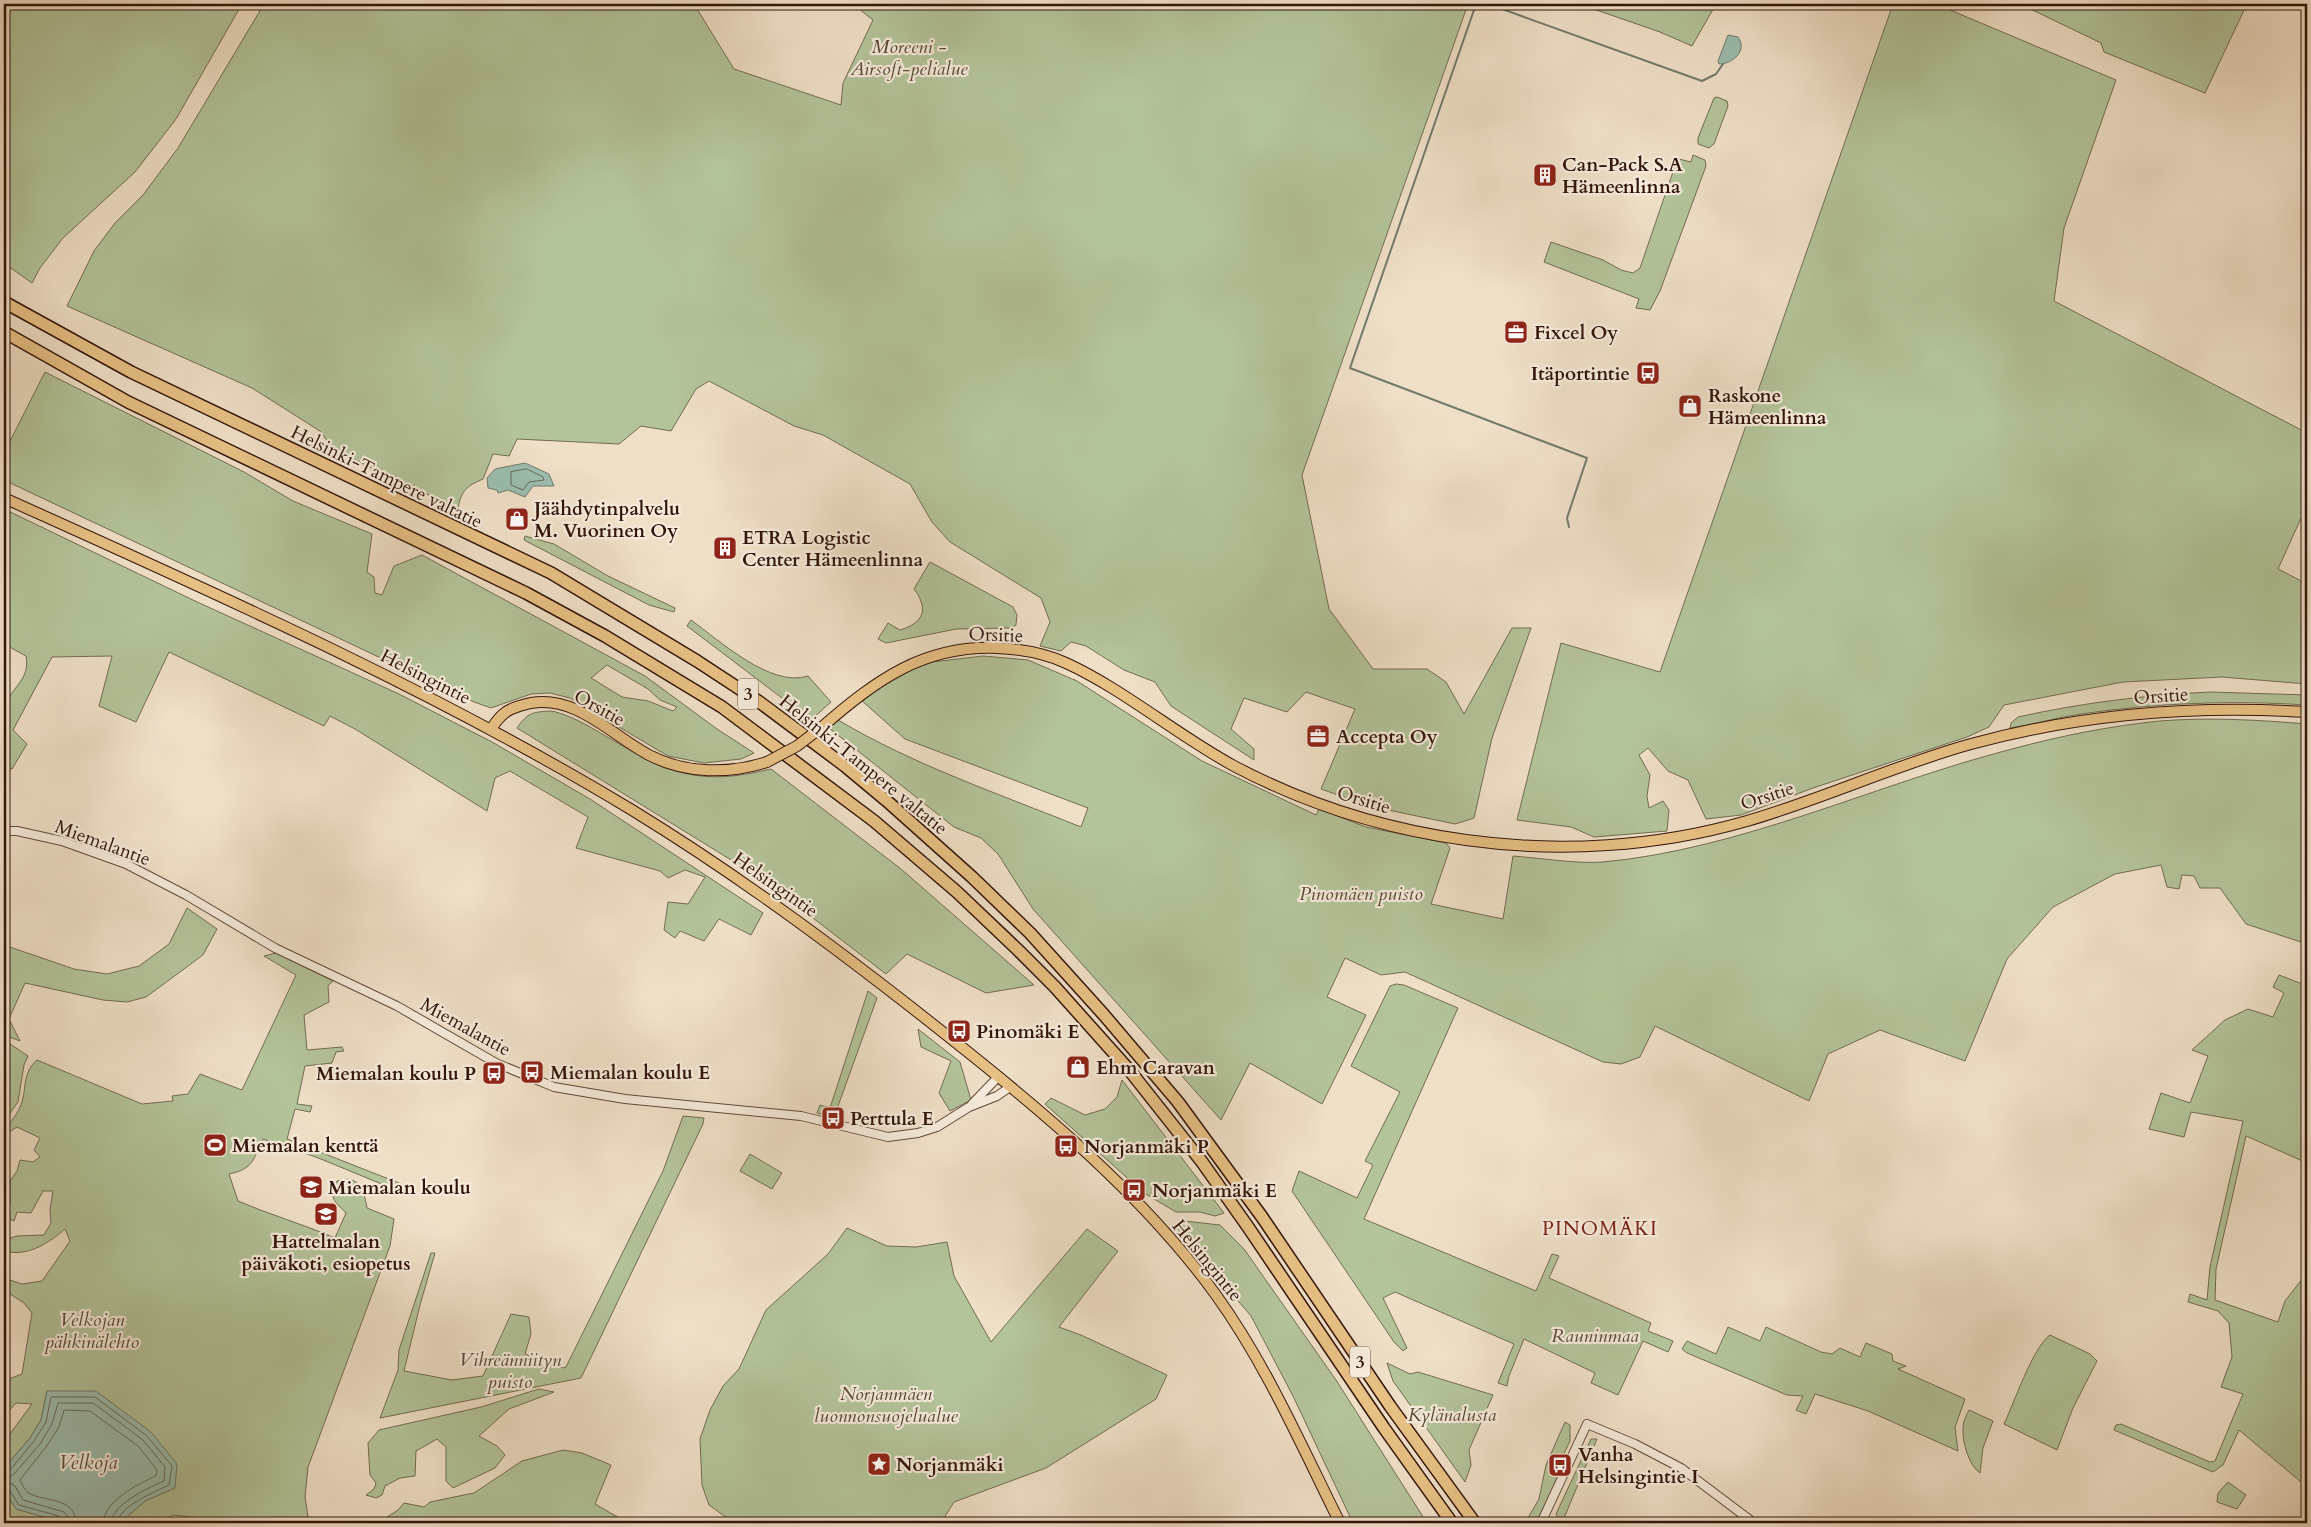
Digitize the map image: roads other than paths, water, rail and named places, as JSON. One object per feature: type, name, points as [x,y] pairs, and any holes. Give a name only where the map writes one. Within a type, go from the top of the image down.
[{"type":"highway","name":"Helsinki-Tampere valtatie","points":[[4,302],[140,376],[551,573],[697,661],[758,701],[845,766],[887,801],[1030,933],[1104,1015],[1178,1102],[1257,1210],[1390,1406],[1475,1523]]},
{"type":"highway","name":"Helsinki-Tampere valtatie","points":[[4,332],[128,402],[526,593],[605,636],[722,707],[836,791],[897,840],[957,892],[1043,974],[1130,1071],[1202,1162],[1451,1523]]},
{"type":"main road","name":"Helsingintie","points":[[4,498],[327,647],[490,729],[634,811],[745,884],[854,961],[1010,1087],[1084,1153],[1153,1220],[1214,1293],[1264,1370],[1340,1523]]},
{"type":"main road","name":"Orsitie","points":[[490,729],[506,712],[516,707],[547,702],[572,708],[652,757],[673,765],[690,769],[724,771],[739,769],[767,762],[797,746],[866,690],[918,660],[959,650],[984,648],[1013,649],[1040,654],[1064,662],[1112,689],[1195,744],[1269,784],[1324,806],[1391,826],[1464,840],[1513,845],[1580,847],[1653,840],[1745,822],[1929,757],[1970,744],[2040,728],[2166,711],[2235,709],[2307,712]]},
{"type":"street","name":"Miemalantie","points":[[4,831],[62,842],[126,864],[186,895],[275,948],[397,1006],[496,1062],[554,1087],[625,1099],[801,1116],[888,1137],[928,1130],[969,1107],[997,1096],[1010,1087]]},
{"type":"street","name":"Miemalantie","points":[[969,1107],[998,1077]]},
{"type":"street","points":[[1541,1523],[1587,1424],[1635,1444],[1681,1468],[1754,1523]]},
{"type":"water","points":[[1728,35],[1738,37],[1741,42],[1740,51],[1734,59],[1719,64],[1718,61]]},
{"type":"water","points":[[525,463],[549,474],[554,486],[533,486],[525,497],[508,490],[498,493],[497,490],[488,488],[487,478],[495,469]]},
{"type":"water","name":"Velkoja","points":[[47,1391],[96,1391],[151,1432],[177,1464],[175,1488],[145,1501],[120,1523],[65,1523],[16,1509],[4,1490],[6,1466],[30,1438],[41,1420]]},
{"type":"waterway","points":[[1476,4],[1350,368],[1587,458],[1567,518],[1569,527]]},
{"type":"waterway","points":[[1488,4],[1702,81],[1716,74],[1723,64]]},
{"type":"place","name":"Can-Pack S.A Hämeenlinna","points":[[1545,175]]},
{"type":"place","name":"Fixcel Oy","points":[[1516,332]]},
{"type":"place","name":"Itäportintie","points":[[1648,373]]},
{"type":"place","name":"Raskone Hämeenlinna","points":[[1690,406]]},
{"type":"place","name":"Jäähdytinpalvelu M. Vuorinen Oy","points":[[517,519]]},
{"type":"place","name":"ETRA Logistic Center Hämeenlinna","points":[[725,548]]},
{"type":"place","name":"Accepta Oy","points":[[1318,736]]},
{"type":"place","name":"Pinomäki E","points":[[959,1031]]},
{"type":"place","name":"Ehm Caravan","points":[[1078,1067]]},
{"type":"place","name":"Miemalan koulu E","points":[[532,1072]]},
{"type":"place","name":"Miemalan koulu P","points":[[494,1073]]},
{"type":"place","name":"Perttula E","points":[[833,1118]]},
{"type":"place","name":"Miemalan kenttä","points":[[215,1145]]},
{"type":"place","name":"Norjanmäki P","points":[[1066,1146]]},
{"type":"place","name":"Miemalan koulu","points":[[311,1187]]},
{"type":"place","name":"Norjanmäki E","points":[[1134,1190]]},
{"type":"place","name":"Hattelmalan päiväkoti, esiopetus","points":[[326,1214]]},
{"type":"place","name":"Norjanmäki","points":[[879,1464]]},
{"type":"place","name":"Vanha Helsingintie I","points":[[1560,1465]]},
{"type":"district","name":"PINOMÄKI","points":[[1600,1228]]},
{"type":"park label","name":"Moreeni - Airsoft-pelialue","points":[[909,57]]},
{"type":"park label","name":"Pinomäen puisto","points":[[1361,893]]},
{"type":"park label","name":"Velkojan pähkinälehto","points":[[92,1330]]},
{"type":"park label","name":"Rauninmaa","points":[[1595,1335]]},
{"type":"park label","name":"Vihreänniityn puisto","points":[[510,1370]]},
{"type":"park label","name":"Norjanmäen luonnonsuojelualue","points":[[886,1404]]},
{"type":"park label","name":"Kylänalusta","points":[[1452,1414]]}]
